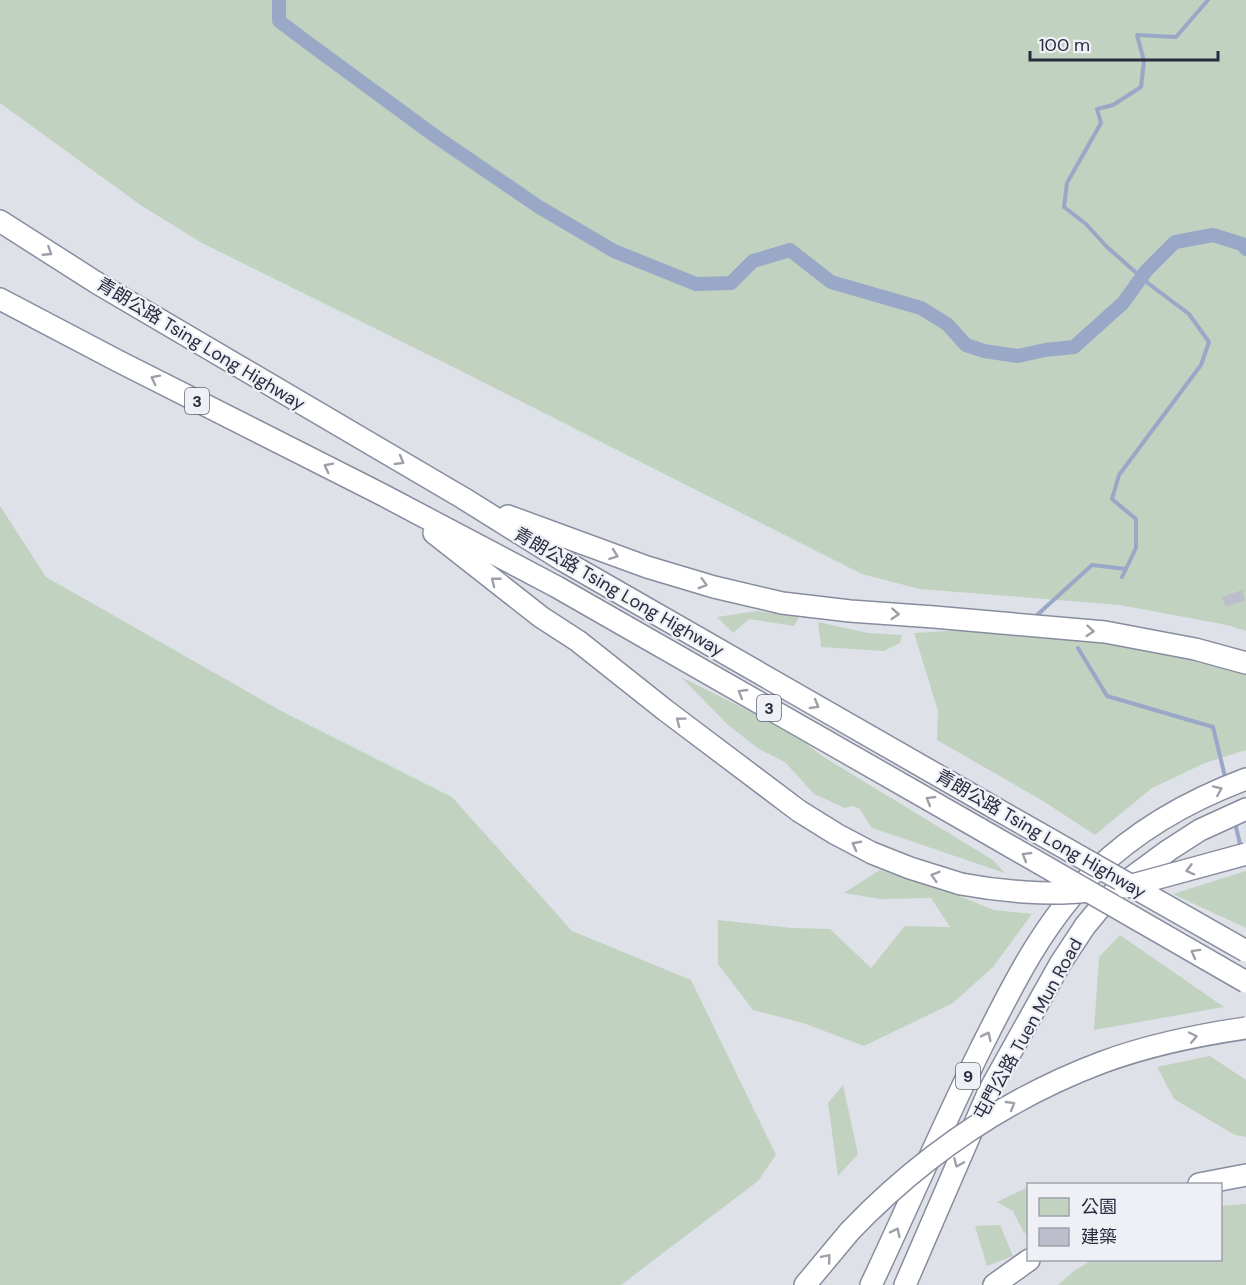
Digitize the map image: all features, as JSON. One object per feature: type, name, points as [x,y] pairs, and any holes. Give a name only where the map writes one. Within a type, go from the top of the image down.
[{"type":"highway","name":"青朗公路 Tsing Long Highway","points":[[0,220],[97,283],[463,498],[564,561],[1246,951]]},
{"type":"highway","name":"青朗公路 Tsing Long Highway","points":[[0,299],[381,494],[557,588],[1246,981]]},
{"type":"highway","points":[[381,494],[799,811],[872,853],[961,884],[1033,892],[1082,892],[1125,887],[1246,855]]},
{"type":"highway","points":[[463,498],[647,567],[714,587],[782,603],[850,611],[1105,632],[1195,649],[1246,663]]},
{"type":"highway","name":"屯門公路 Tuen Mun Road","points":[[871,1285],[1001,1007],[1034,948],[1065,905],[1086,880],[1112,856],[1153,825],[1206,795],[1246,779]]},
{"type":"highway","name":"屯門公路 Tuen Mun Road","points":[[905,1285],[989,1091],[1060,964],[1085,926],[1111,895],[1132,877],[1185,839],[1246,809]]},
{"type":"highway","points":[[805,1285],[850,1231],[884,1198],[932,1157],[984,1121],[1032,1094],[1104,1062],[1194,1036],[1246,1028]]},
{"type":"highway","points":[[1208,1183],[1246,1175]]},
{"type":"highway","points":[[994,1285],[1028,1261]]},
{"type":"green space","points":[[0,0],[1246,0],[1246,631],[1227,625],[1120,605],[920,589],[862,574],[202,243],[142,206],[0,103]]},
{"type":"green space","points":[[0,506],[46,577],[283,712],[452,797],[572,931],[691,980],[776,1155],[758,1181],[621,1285],[0,1285]]},
{"type":"green space","points":[[757,611],[799,617],[794,626],[749,619],[733,633],[717,617]]},
{"type":"green space","points":[[818,622],[868,633],[902,635],[900,643],[884,651],[821,647]]},
{"type":"green space","points":[[963,630],[1171,649],[1246,667],[1246,750],[1205,763],[1152,788],[1095,835],[1043,801],[937,740],[938,711],[914,633]]},
{"type":"green space","points":[[681,677],[792,732],[822,756],[993,860],[1005,873],[872,828],[859,808],[851,806],[845,808],[814,794],[785,762],[759,749],[728,725]]},
{"type":"green space","points":[[880,870],[947,891],[994,910],[1032,914],[993,967],[953,1003],[864,1046],[803,1023],[753,1010],[718,964],[718,920],[792,928],[830,929],[871,968],[905,926],[950,927],[931,898],[880,899],[844,893]]},
{"type":"green space","points":[[1246,871],[1246,928],[1173,894]]},
{"type":"green space","points":[[1120,935],[1224,1007],[1094,1030],[1099,957]]},
{"type":"green space","points":[[1210,1056],[1246,1080],[1246,1137],[1235,1135],[1174,1099],[1157,1067]]},
{"type":"green space","points":[[843,1085],[858,1154],[838,1176],[828,1103]]},
{"type":"green space","points":[[1027,1187],[1027,1232],[1024,1233],[1013,1211],[997,1202]]},
{"type":"green space","points":[[1246,1204],[1246,1285],[1058,1285],[1090,1261],[1222,1261],[1222,1206]]},
{"type":"green space","points":[[1000,1225],[1013,1256],[987,1266],[975,1226]]},
{"type":"building","points":[[1242,590],[1245,600],[1226,607],[1222,597]]},
{"type":"waterway","points":[[279,0],[279,21],[435,136],[539,207],[614,251],[696,284],[731,283],[753,261],[790,250],[831,282],[921,308],[947,324],[966,345],[984,351],[1018,356],[1074,347],[1123,303],[1146,271],[1175,242],[1213,235],[1242,244],[1246,249]]},
{"type":"waterway","points":[[1122,577],[1136,548],[1136,519],[1112,499],[1119,475],[1201,365],[1209,342],[1189,314],[1149,284],[1107,247],[1086,224],[1064,207],[1067,183],[1101,123],[1097,109],[1113,105],[1141,87],[1144,61],[1137,35],[1176,37],[1208,0]]},
{"type":"waterway","points":[[1036,616],[1092,565],[1126,569]]},
{"type":"waterway","points":[[1078,648],[1107,696],[1213,727],[1226,781]]},
{"type":"waterway","points":[[1235,823],[1241,848]]}]
